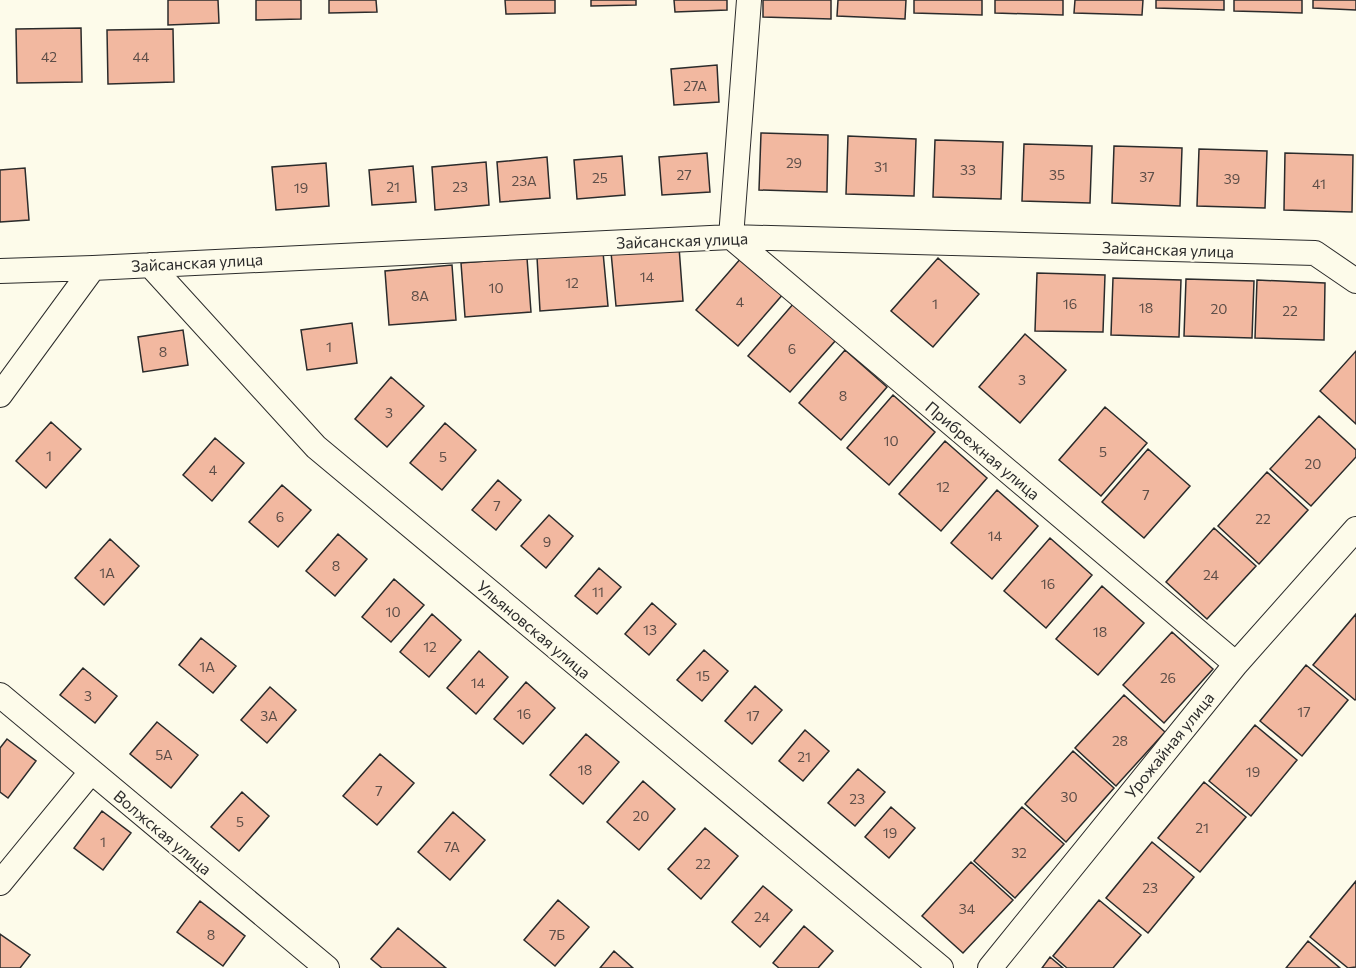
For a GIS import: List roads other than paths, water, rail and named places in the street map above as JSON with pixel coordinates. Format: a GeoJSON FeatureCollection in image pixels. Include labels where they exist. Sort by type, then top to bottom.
{"type":"FeatureCollection","features":[{"type":"Feature","properties":{"kind":"street"},"geometry":{"type":"LineString","coordinates":[[731,237],[749,0]]}},
{"type":"Feature","properties":{"kind":"street","name":"Зайсанская улица"},"geometry":{"type":"LineString","coordinates":[[0,271],[731,237],[1315,253],[1356,281]]}},
{"type":"Feature","properties":{"kind":"street","name":"Прибрежная улица"},"geometry":{"type":"LineString","coordinates":[[731,237],[1236,664]]}},
{"type":"Feature","properties":{"kind":"street","name":"Ульяновская улица"},"geometry":{"type":"LineString","coordinates":[[150,265],[316,447],[940,968]]}},
{"type":"Feature","properties":{"kind":"street"},"geometry":{"type":"LineString","coordinates":[[0,395],[93,268]]}},
{"type":"Feature","properties":{"kind":"street","name":"Урожайная улица"},"geometry":{"type":"LineString","coordinates":[[990,968],[1236,664],[1356,529]]}},
{"type":"Feature","properties":{"kind":"street","name":"Волжская улица"},"geometry":{"type":"LineString","coordinates":[[0,695],[327,968]]}},
{"type":"Feature","properties":{"kind":"street"},"geometry":{"type":"LineString","coordinates":[[0,883],[91,772]]}}]}
